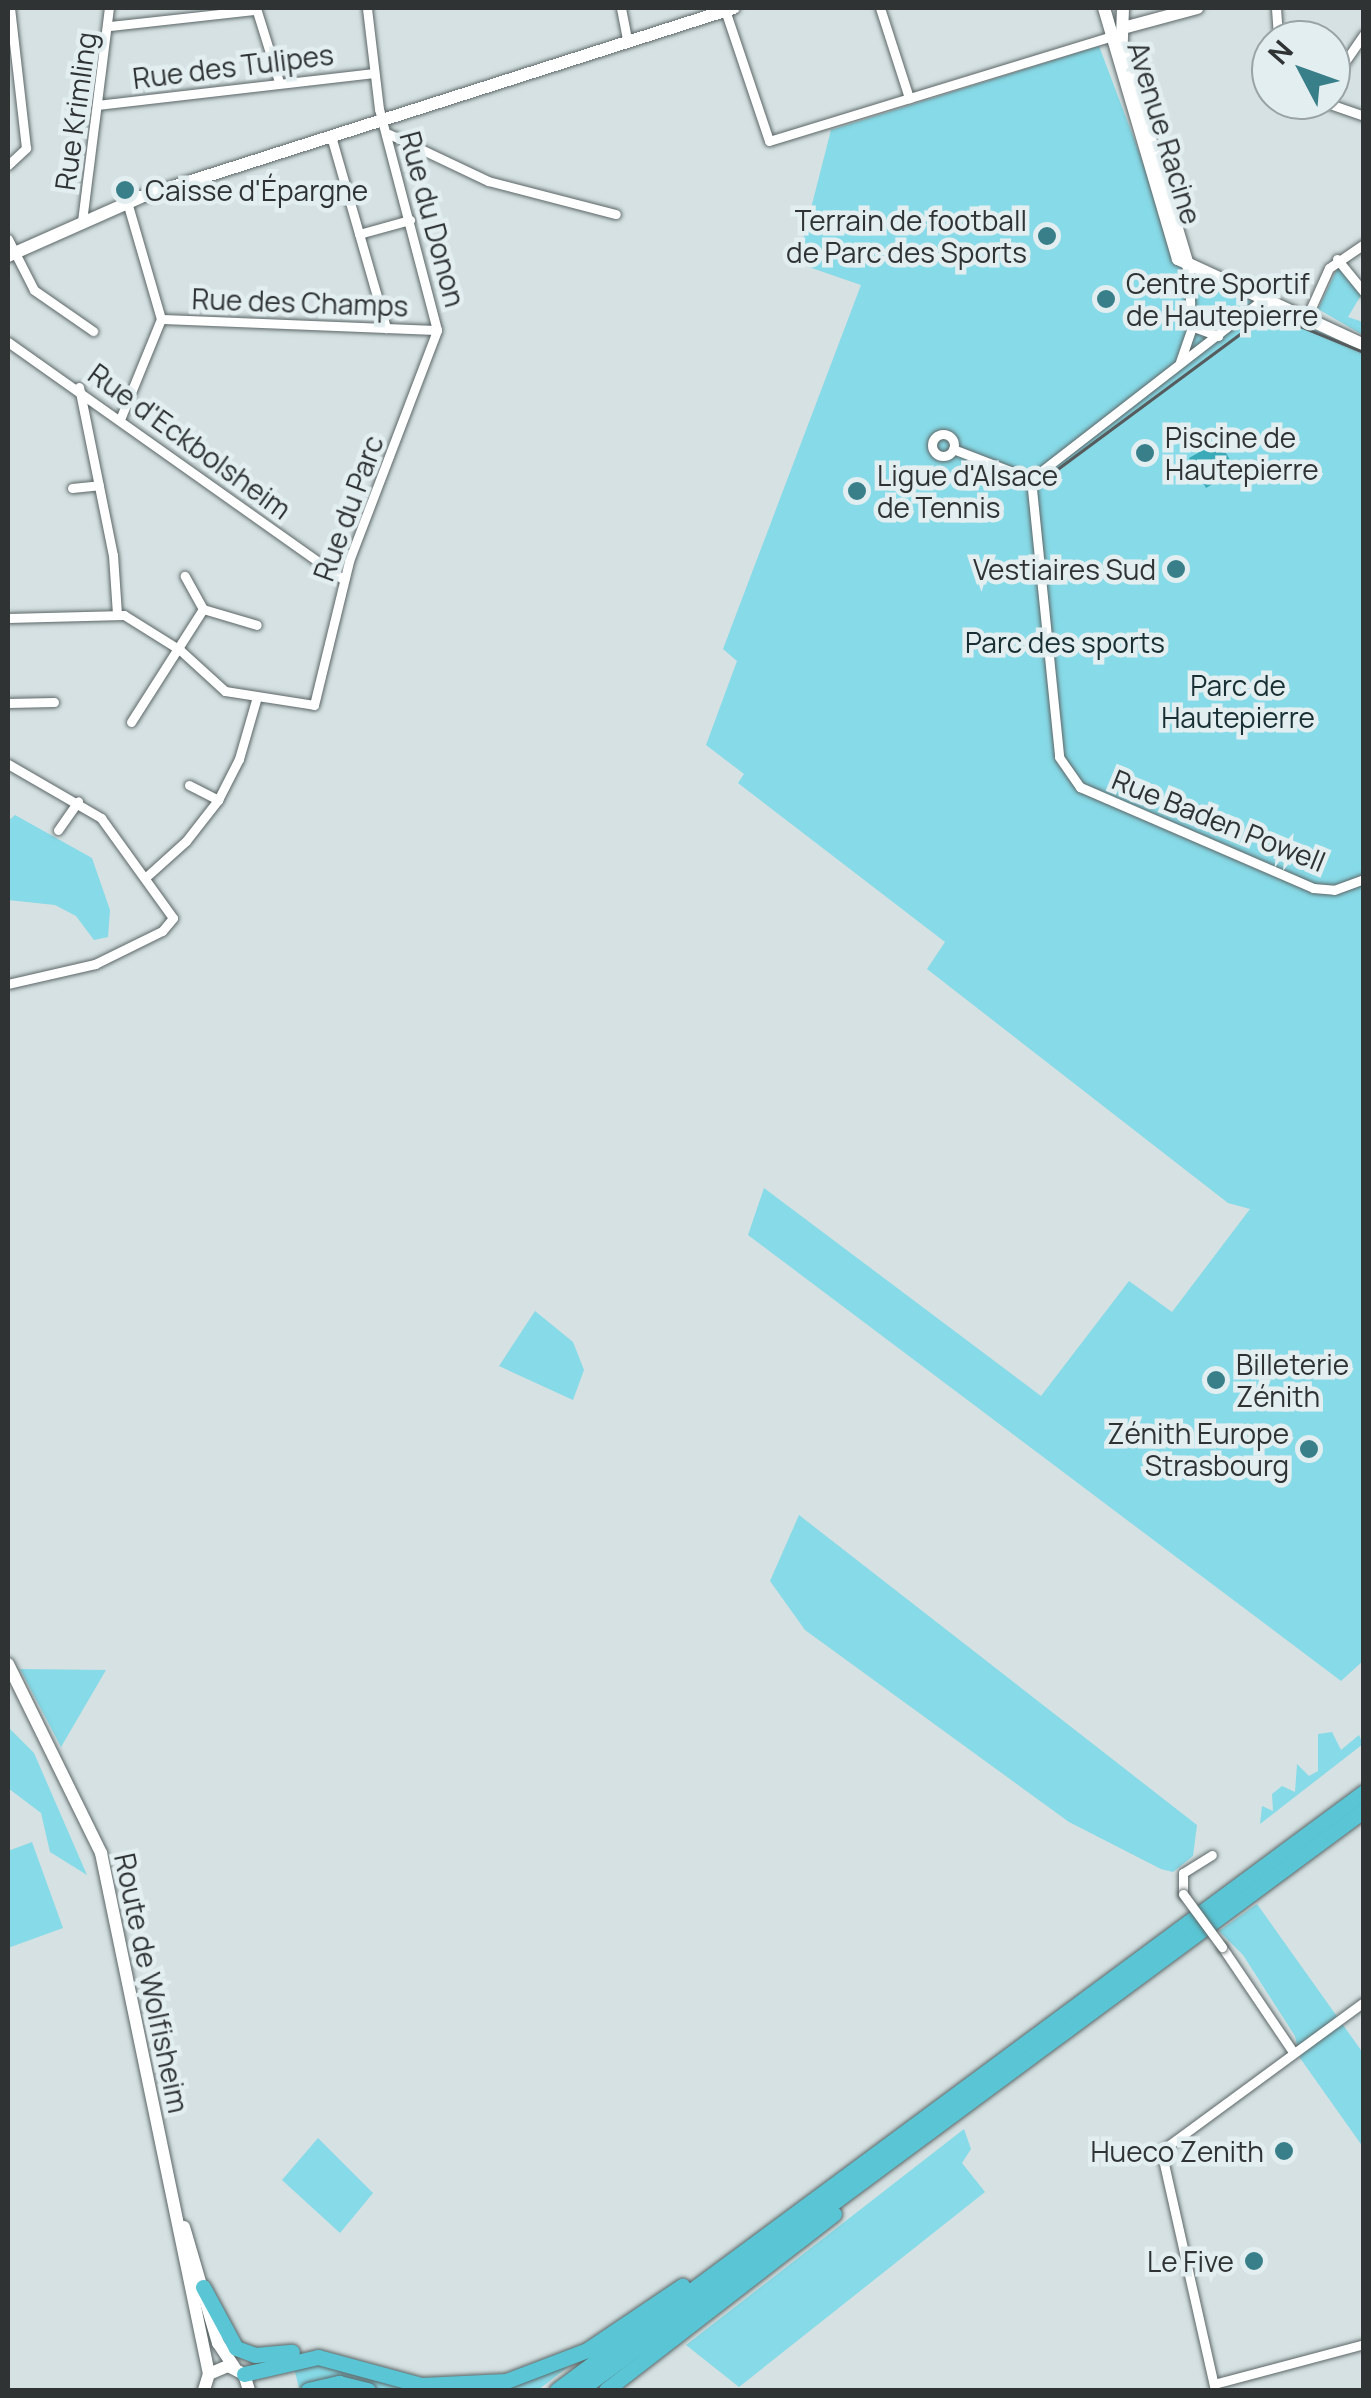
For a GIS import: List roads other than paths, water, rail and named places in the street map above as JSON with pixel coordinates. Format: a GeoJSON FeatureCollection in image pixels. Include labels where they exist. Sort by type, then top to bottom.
{"type":"FeatureCollection","features":[{"type":"Feature","properties":{"kind":"highway"},"geometry":{"type":"LineString","coordinates":[[558,2390],[1364,1792]]}},
{"type":"Feature","properties":{"kind":"highway"},"geometry":{"type":"LineString","coordinates":[[580,2390],[1364,1810]]}},
{"type":"Feature","properties":{"kind":"highway"},"geometry":{"type":"LineString","coordinates":[[609,2390],[980,2094]]}},
{"type":"Feature","properties":{"kind":"highway"},"geometry":{"type":"LineString","coordinates":[[239,2371],[318,2357],[400,2382],[482,2384],[536,2373],[587,2350],[842,2179]]}},
{"type":"Feature","properties":{"kind":"highway"},"geometry":{"type":"LineString","coordinates":[[202,2287],[226,2337],[246,2355],[319,2352],[402,2377],[482,2384]]}},
{"type":"Feature","properties":{"kind":"highway"},"geometry":{"type":"LineString","coordinates":[[308,2390],[339,2383],[368,2390]]}},
{"type":"Feature","properties":{"kind":"main road","name":"Avenue Racine"},"geometry":{"type":"LineString","coordinates":[[1104,8],[1175,253],[1188,268],[1364,345]]}},
{"type":"Feature","properties":{"kind":"main road","name":"Avenue Racine"},"geometry":{"type":"LineString","coordinates":[[1123,8],[1125,56],[1188,268]]}},
{"type":"Feature","properties":{"kind":"main road"},"geometry":{"type":"LineString","coordinates":[[1110,37],[1166,8]]}},
{"type":"Feature","properties":{"kind":"main road"},"geometry":{"type":"LineString","coordinates":[[1123,28],[1197,8]]}},
{"type":"Feature","properties":{"kind":"main road"},"geometry":{"type":"LineString","coordinates":[[10,250],[127,202],[730,9]]}},
{"type":"Feature","properties":{"kind":"main road","name":"Route de Wolfisheim"},"geometry":{"type":"LineString","coordinates":[[8,1664],[101,1853],[209,2374]]}},
{"type":"Feature","properties":{"kind":"main road","name":"Route de Wolfisheim"},"geometry":{"type":"LineString","coordinates":[[178,2211],[218,2343],[249,2390]]}},
{"type":"Feature","properties":{"kind":"main road"},"geometry":{"type":"LineString","coordinates":[[204,2390],[209,2374],[239,2371]]}},
{"type":"Feature","properties":{"kind":"street"},"geometry":{"type":"LineString","coordinates":[[8,165],[26,148],[10,8]]}},
{"type":"Feature","properties":{"kind":"street","name":"Rue Krimling"},"geometry":{"type":"LineString","coordinates":[[82,221],[110,8]]}},
{"type":"Feature","properties":{"kind":"street","name":"Rue du Donon"},"geometry":{"type":"LineString","coordinates":[[367,8],[383,120],[437,330]]}},
{"type":"Feature","properties":{"kind":"street"},"geometry":{"type":"LineString","coordinates":[[621,8],[627,40]]}},
{"type":"Feature","properties":{"kind":"street"},"geometry":{"type":"LineString","coordinates":[[880,8],[909,98]]}},
{"type":"Feature","properties":{"kind":"street"},"geometry":{"type":"LineString","coordinates":[[110,26],[256,9],[280,82]]}},
{"type":"Feature","properties":{"kind":"street"},"geometry":{"type":"LineString","coordinates":[[730,9],[769,142],[1110,37]]}},
{"type":"Feature","properties":{"kind":"street","name":"Rue des Tulipes"},"geometry":{"type":"LineString","coordinates":[[97,105],[374,73]]}},
{"type":"Feature","properties":{"kind":"street"},"geometry":{"type":"LineString","coordinates":[[389,134],[488,182],[616,214]]}},
{"type":"Feature","properties":{"kind":"street"},"geometry":{"type":"LineString","coordinates":[[330,136],[386,328]]}},
{"type":"Feature","properties":{"kind":"street"},"geometry":{"type":"LineString","coordinates":[[122,417],[161,319],[127,202]]}},
{"type":"Feature","properties":{"kind":"street"},"geometry":{"type":"LineString","coordinates":[[359,234],[410,220]]}},
{"type":"Feature","properties":{"kind":"street"},"geometry":{"type":"LineString","coordinates":[[1306,319],[1337,259],[1364,244]]}},
{"type":"Feature","properties":{"kind":"street"},"geometry":{"type":"LineString","coordinates":[[10,250],[34,290],[93,331]]}},
{"type":"Feature","properties":{"kind":"street"},"geometry":{"type":"LineString","coordinates":[[1337,259],[1354,288],[1364,292]]}},
{"type":"Feature","properties":{"kind":"street"},"geometry":{"type":"LineString","coordinates":[[1179,365],[1191,326],[1188,268]]}},
{"type":"Feature","properties":{"kind":"street"},"geometry":{"type":"LineString","coordinates":[[953,449],[1030,479],[1262,300]]}},
{"type":"Feature","properties":{"kind":"street","name":"Rue des Champs"},"geometry":{"type":"LineString","coordinates":[[161,319],[437,330]]}},
{"type":"Feature","properties":{"kind":"street"},"geometry":{"type":"LineString","coordinates":[[1191,326],[1218,336]]}},
{"type":"Feature","properties":{"kind":"street","name":"Rue du Parc"},"geometry":{"type":"LineString","coordinates":[[256,700],[314,706],[344,580],[437,330]]}},
{"type":"Feature","properties":{"kind":"street","name":"Rue d'Eckbolsheim"},"geometry":{"type":"LineString","coordinates":[[8,342],[122,417],[344,580]]}},
{"type":"Feature","properties":{"kind":"street"},"geometry":{"type":"LineString","coordinates":[[79,388],[99,485],[117,614]]}},
{"type":"Feature","properties":{"kind":"street","name":"Rue Baden Powell"},"geometry":{"type":"LineString","coordinates":[[1030,479],[1066,770],[1080,786],[1313,888],[1334,890],[1364,879]]}},
{"type":"Feature","properties":{"kind":"street"},"geometry":{"type":"LineString","coordinates":[[72,488],[99,485]]}},
{"type":"Feature","properties":{"kind":"street"},"geometry":{"type":"LineString","coordinates":[[185,576],[203,609],[256,625]]}},
{"type":"Feature","properties":{"kind":"street"},"geometry":{"type":"LineString","coordinates":[[130,722],[203,609]]}},
{"type":"Feature","properties":{"kind":"street"},"geometry":{"type":"LineString","coordinates":[[8,618],[117,614],[180,650],[218,687],[256,700],[240,759],[218,800],[186,841],[146,877]]}},
{"type":"Feature","properties":{"kind":"street"},"geometry":{"type":"LineString","coordinates":[[8,703],[54,702]]}},
{"type":"Feature","properties":{"kind":"street"},"geometry":{"type":"LineString","coordinates":[[8,764],[78,801],[116,833],[171,914],[167,928],[97,963],[8,984]]}},
{"type":"Feature","properties":{"kind":"street"},"geometry":{"type":"LineString","coordinates":[[189,785],[218,800]]}},
{"type":"Feature","properties":{"kind":"street"},"geometry":{"type":"LineString","coordinates":[[58,830],[78,801]]}},
{"type":"Feature","properties":{"kind":"street"},"geometry":{"type":"LineString","coordinates":[[1212,1855],[1183,1873],[1183,1894],[1293,2052]]}},
{"type":"Feature","properties":{"kind":"street"},"geometry":{"type":"LineString","coordinates":[[1364,2002],[1161,2151],[1161,2174],[1214,2387],[1364,2344]]}},
{"type":"Feature","properties":{"kind":"tram line"},"geometry":{"type":"LineString","coordinates":[[1048,476],[1251,326],[1290,322],[1364,352]]}},
{"type":"Feature","properties":{"kind":"place","name":"Caisse d'Épargne"},"geometry":{"type":"Point","coordinates":[125,190]}},
{"type":"Feature","properties":{"kind":"place","name":"Terrain de football de Parc des Sports"},"geometry":{"type":"Point","coordinates":[1047,236]}},
{"type":"Feature","properties":{"kind":"place","name":"Centre Sportif de Hautepierre"},"geometry":{"type":"Point","coordinates":[1106,299]}},
{"type":"Feature","properties":{"kind":"place","name":"Piscine de Hautepierre"},"geometry":{"type":"Point","coordinates":[1145,453]}},
{"type":"Feature","properties":{"kind":"place","name":"Ligue d'Alsace de Tennis"},"geometry":{"type":"Point","coordinates":[857,491]}},
{"type":"Feature","properties":{"kind":"place","name":"Vestiaires Sud"},"geometry":{"type":"Point","coordinates":[1176,569]}},
{"type":"Feature","properties":{"kind":"place","name":"Billeterie Zénith"},"geometry":{"type":"Point","coordinates":[1216,1380]}},
{"type":"Feature","properties":{"kind":"place","name":"Zénith Europe Strasbourg"},"geometry":{"type":"Point","coordinates":[1309,1449]}},
{"type":"Feature","properties":{"kind":"place","name":"Hueco Zenith"},"geometry":{"type":"Point","coordinates":[1284,2151]}},
{"type":"Feature","properties":{"kind":"place","name":"Le Five"},"geometry":{"type":"Point","coordinates":[1254,2261]}},
{"type":"Feature","properties":{"kind":"park label","name":"Parc des sports"},"geometry":{"type":"Point","coordinates":[1065,642]}},
{"type":"Feature","properties":{"kind":"park label","name":"Parc de Hautepierre"},"geometry":{"type":"Point","coordinates":[1238,701]}}]}
